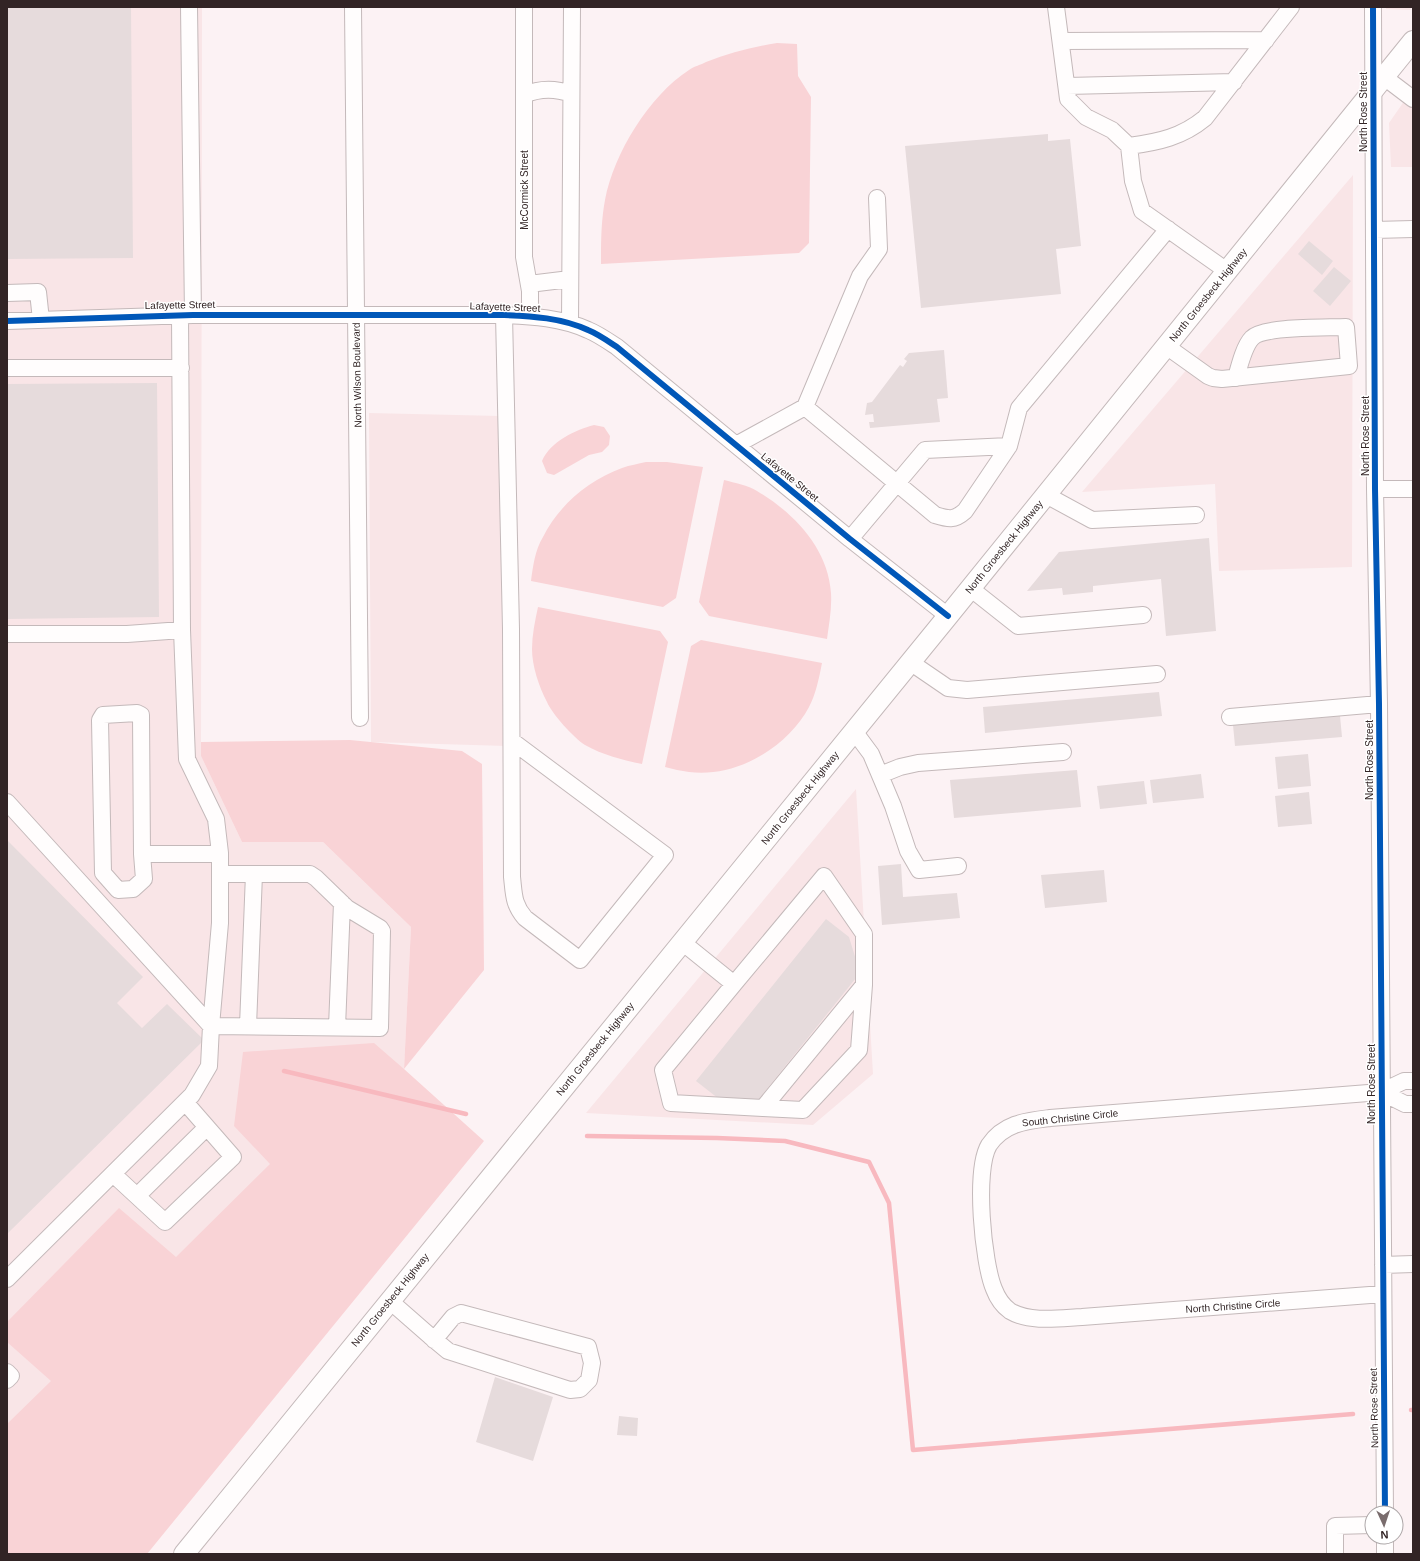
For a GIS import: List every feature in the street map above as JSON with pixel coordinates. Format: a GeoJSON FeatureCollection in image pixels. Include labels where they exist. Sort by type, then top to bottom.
{"type":"FeatureCollection","features":[{"type":"Feature","properties":{"kind":"main road","name":"North Groesbeck Highway"},"geometry":{"type":"LineString","coordinates":[[184,1554],[948,616],[1413,40]]}},
{"type":"Feature","properties":{"kind":"street"},"geometry":{"type":"LineString","coordinates":[[7,1279],[192,1095],[209,1066],[220,923],[220,854],[216,819],[187,759],[182,630],[181,368],[187,315],[189,7]]}},
{"type":"Feature","properties":{"kind":"street","name":"North Wilson Boulevard"},"geometry":{"type":"LineString","coordinates":[[353,7],[360,718]]}},
{"type":"Feature","properties":{"kind":"street","name":"McCormick Street"},"geometry":{"type":"LineString","coordinates":[[524,7],[524,257],[529,284],[530,316]]}},
{"type":"Feature","properties":{"kind":"street"},"geometry":{"type":"LineString","coordinates":[[570,323],[572,7]]}},
{"type":"Feature","properties":{"kind":"street"},"geometry":{"type":"LineString","coordinates":[[1056,7],[1068,98],[1086,117],[1112,130],[1129,146],[1133,181],[1142,210],[1227,270]]}},
{"type":"Feature","properties":{"kind":"street"},"geometry":{"type":"LineString","coordinates":[[1129,146],[1154,142],[1192,129],[1206,118],[1291,7]]}},
{"type":"Feature","properties":{"kind":"street","name":"North Rose Street"},"geometry":{"type":"LineString","coordinates":[[1373,7],[1379,84],[1374,230],[1375,489],[1379,704],[1385,1505]]}},
{"type":"Feature","properties":{"kind":"street"},"geometry":{"type":"LineString","coordinates":[[1061,41],[1266,40]]}},
{"type":"Feature","properties":{"kind":"street"},"geometry":{"type":"LineString","coordinates":[[1067,86],[1234,82]]}},
{"type":"Feature","properties":{"kind":"street"},"geometry":{"type":"LineString","coordinates":[[1379,84],[1413,99]]}},
{"type":"Feature","properties":{"kind":"street"},"geometry":{"type":"LineString","coordinates":[[524,94],[534,90],[560,90],[571,94]]}},
{"type":"Feature","properties":{"kind":"street"},"geometry":{"type":"LineString","coordinates":[[736,445],[805,407],[860,276],[879,249],[877,198]]}},
{"type":"Feature","properties":{"kind":"street"},"geometry":{"type":"LineString","coordinates":[[805,407],[935,515],[946,519],[958,518],[965,512],[1009,446],[1020,408],[1168,229]]}},
{"type":"Feature","properties":{"kind":"street"},"geometry":{"type":"LineString","coordinates":[[1374,230],[1413,229]]}},
{"type":"Feature","properties":{"kind":"street"},"geometry":{"type":"LineString","coordinates":[[529,284],[570,279]]}},
{"type":"Feature","properties":{"kind":"street"},"geometry":{"type":"LineString","coordinates":[[7,293],[38,292],[41,320]]}},
{"type":"Feature","properties":{"kind":"street","name":"Lafayette Street"},"geometry":{"type":"LineString","coordinates":[[7,321],[187,315],[504,315],[541,317],[570,323],[587,329],[617,347],[850,539],[948,616]]}},
{"type":"Feature","properties":{"kind":"street"},"geometry":{"type":"LineString","coordinates":[[504,315],[511,629],[512,877],[515,903],[518,910],[525,918],[580,960],[665,856],[512,741]]}},
{"type":"Feature","properties":{"kind":"street"},"geometry":{"type":"LineString","coordinates":[[1166,346],[1213,378],[1236,378],[1349,366],[1346,327],[1275,330],[1257,334],[1252,337],[1248,343],[1236,378]]}},
{"type":"Feature","properties":{"kind":"street"},"geometry":{"type":"LineString","coordinates":[[7,368],[181,368]]}},
{"type":"Feature","properties":{"kind":"street"},"geometry":{"type":"LineString","coordinates":[[850,539],[925,450],[1009,446]]}},
{"type":"Feature","properties":{"kind":"street"},"geometry":{"type":"LineString","coordinates":[[1375,489],[1413,489]]}},
{"type":"Feature","properties":{"kind":"street"},"geometry":{"type":"LineString","coordinates":[[1046,495],[1092,520],[1196,515]]}},
{"type":"Feature","properties":{"kind":"street"},"geometry":{"type":"LineString","coordinates":[[970,588],[1018,626],[1143,615]]}},
{"type":"Feature","properties":{"kind":"street"},"geometry":{"type":"LineString","coordinates":[[7,634],[127,634],[182,630]]}},
{"type":"Feature","properties":{"kind":"street"},"geometry":{"type":"LineString","coordinates":[[910,662],[948,688],[967,690],[1157,674]]}},
{"type":"Feature","properties":{"kind":"street"},"geometry":{"type":"LineString","coordinates":[[1230,718],[1379,704]]}},
{"type":"Feature","properties":{"kind":"street"},"geometry":{"type":"LineString","coordinates":[[137,713],[141,715],[142,854],[144,879],[133,889],[118,890],[103,873],[100,720],[103,715],[137,713]]}},
{"type":"Feature","properties":{"kind":"street"},"geometry":{"type":"LineString","coordinates":[[854,731],[871,754],[893,806],[908,851],[919,870],[958,866]]}},
{"type":"Feature","properties":{"kind":"street"},"geometry":{"type":"LineString","coordinates":[[880,775],[900,767],[918,763],[1063,752]]}},
{"type":"Feature","properties":{"kind":"street"},"geometry":{"type":"LineString","coordinates":[[7,802],[211,1026],[380,1028],[382,931],[380,928],[347,908],[310,874],[220,874]]}},
{"type":"Feature","properties":{"kind":"street"},"geometry":{"type":"LineString","coordinates":[[142,854],[220,854]]}},
{"type":"Feature","properties":{"kind":"street"},"geometry":{"type":"LineString","coordinates":[[248,1026],[254,874]]}},
{"type":"Feature","properties":{"kind":"street"},"geometry":{"type":"LineString","coordinates":[[824,876],[864,934],[864,985],[859,1050],[803,1110],[671,1103],[663,1070],[824,876]]}},
{"type":"Feature","properties":{"kind":"street"},"geometry":{"type":"LineString","coordinates":[[337,1027],[342,903]]}},
{"type":"Feature","properties":{"kind":"street"},"geometry":{"type":"LineString","coordinates":[[682,942],[734,984]]}},
{"type":"Feature","properties":{"kind":"street"},"geometry":{"type":"LineString","coordinates":[[763,1108],[864,985]]}},
{"type":"Feature","properties":{"kind":"street"},"geometry":{"type":"LineString","coordinates":[[1382,1092],[1404,1081],[1413,1081]]}},
{"type":"Feature","properties":{"kind":"street"},"geometry":{"type":"LineString","coordinates":[[1382,1092],[1405,1104],[1413,1104]]}},
{"type":"Feature","properties":{"kind":"street","name":"South Christine Circle"},"geometry":{"type":"LineString","coordinates":[[1082,1317],[1052,1318],[1024,1316],[1012,1312],[1006,1308],[996,1295],[993,1288],[988,1265],[982,1220],[982,1176],[985,1153],[1004,1129],[1023,1121],[1050,1118],[1382,1092]]}},
{"type":"Feature","properties":{"kind":"street"},"geometry":{"type":"LineString","coordinates":[[113,1174],[165,1222],[233,1157],[185,1102]]}},
{"type":"Feature","properties":{"kind":"street"},"geometry":{"type":"LineString","coordinates":[[137,1196],[207,1127]]}},
{"type":"Feature","properties":{"kind":"street"},"geometry":{"type":"LineString","coordinates":[[1383,1265],[1413,1264]]}},
{"type":"Feature","properties":{"kind":"street","name":"North Christine Circle"},"geometry":{"type":"LineString","coordinates":[[1082,1317],[1383,1294]]}},
{"type":"Feature","properties":{"kind":"street"},"geometry":{"type":"LineString","coordinates":[[390,1301],[434,1340],[448,1351],[570,1390],[580,1389],[589,1380],[592,1363],[588,1347],[461,1314],[453,1317],[434,1340]]}},
{"type":"Feature","properties":{"kind":"street"},"geometry":{"type":"LineString","coordinates":[[7,1372],[11,1376],[7,1380]]}},
{"type":"Feature","properties":{"kind":"street"},"geometry":{"type":"LineString","coordinates":[[1335,1554],[1335,1526],[1364,1525]]}},
{"type":"Feature","properties":{"kind":"shaded area"},"geometry":{"type":"Polygon","coordinates":[[[7,7],[202,7],[201,756],[242,842],[323,842],[411,927],[404,1069],[7,1456],[7,7]]]}},
{"type":"Feature","properties":{"kind":"shaded area"},"geometry":{"type":"Polygon","coordinates":[[[1386,7],[1412,7],[1410,10],[1386,9],[1386,7]]]}},
{"type":"Feature","properties":{"kind":"shaded area"},"geometry":{"type":"Polygon","coordinates":[[[777,43],[797,44],[798,76],[811,97],[809,243],[799,253],[601,264],[603,216],[605,200],[610,182],[616,164],[625,145],[647,110],[674,81],[693,67],[732,53],[777,43]]]}},
{"type":"Feature","properties":{"kind":"shaded area"},"geometry":{"type":"Polygon","coordinates":[[[1407,97],[1413,97],[1413,167],[1391,167],[1389,123],[1407,97]]]}},
{"type":"Feature","properties":{"kind":"shaded area"},"geometry":{"type":"Polygon","coordinates":[[[1353,175],[1352,567],[1219,571],[1215,484],[1082,492],[1353,175]]]}},
{"type":"Feature","properties":{"kind":"shaded area"},"geometry":{"type":"Polygon","coordinates":[[[369,413],[500,416],[507,746],[371,742],[369,413]]]}},
{"type":"Feature","properties":{"kind":"shaded area"},"geometry":{"type":"Polygon","coordinates":[[[594,425],[604,427],[610,436],[609,445],[602,452],[589,455],[554,475],[547,473],[542,461],[551,448],[571,434],[594,425]]]}},
{"type":"Feature","properties":{"kind":"shaded area"},"geometry":{"type":"Polygon","coordinates":[[[646,462],[667,462],[703,467],[676,598],[663,607],[531,581],[535,558],[540,542],[557,514],[566,504],[598,479],[622,468],[646,462]]]}},
{"type":"Feature","properties":{"kind":"shaded area"},"geometry":{"type":"Polygon","coordinates":[[[724,480],[750,487],[757,491],[784,510],[807,533],[823,561],[828,577],[831,593],[831,611],[827,639],[709,616],[699,602],[724,480]]]}},
{"type":"Feature","properties":{"kind":"shaded area"},"geometry":{"type":"Polygon","coordinates":[[[538,607],[660,631],[668,642],[642,764],[613,757],[585,745],[575,737],[550,707],[539,683],[532,656],[533,633],[538,607]]]}},
{"type":"Feature","properties":{"kind":"shaded area"},"geometry":{"type":"Polygon","coordinates":[[[701,640],[822,663],[814,697],[799,722],[788,735],[774,747],[742,765],[707,773],[680,771],[665,767],[691,646],[701,640]]]}},
{"type":"Feature","properties":{"kind":"shaded area"},"geometry":{"type":"Polygon","coordinates":[[[350,740],[462,751],[482,764],[484,970],[404,1069],[411,927],[323,842],[242,842],[201,756],[201,742],[350,740]]]}},
{"type":"Feature","properties":{"kind":"shaded area"},"geometry":{"type":"Polygon","coordinates":[[[856,789],[873,1074],[813,1125],[586,1113],[856,789]]]}},
{"type":"Feature","properties":{"kind":"shaded area"},"geometry":{"type":"Polygon","coordinates":[[[374,1043],[484,1141],[147,1554],[7,1554],[7,1424],[51,1381],[7,1342],[7,1322],[119,1208],[176,1257],[270,1164],[234,1126],[243,1052],[374,1043]]]}},
{"type":"Feature","properties":{"kind":"building"},"geometry":{"type":"Polygon","coordinates":[[[7,7],[131,7],[133,258],[7,259],[7,7]]]}},
{"type":"Feature","properties":{"kind":"building"},"geometry":{"type":"Polygon","coordinates":[[[1048,134],[1048,141],[1070,139],[1081,246],[1056,249],[1061,294],[921,308],[905,146],[1048,134]]]}},
{"type":"Feature","properties":{"kind":"building"},"geometry":{"type":"Polygon","coordinates":[[[1309,241],[1333,261],[1322,275],[1298,254],[1309,241]]]}},
{"type":"Feature","properties":{"kind":"building"},"geometry":{"type":"Polygon","coordinates":[[[1334,267],[1351,281],[1330,306],[1313,291],[1334,267]]]}},
{"type":"Feature","properties":{"kind":"building"},"geometry":{"type":"Polygon","coordinates":[[[944,350],[948,398],[937,399],[940,422],[870,428],[869,422],[874,422],[873,414],[865,415],[867,403],[872,402],[900,365],[903,367],[907,361],[904,359],[909,353],[944,350]]]}},
{"type":"Feature","properties":{"kind":"building"},"geometry":{"type":"Polygon","coordinates":[[[157,383],[159,617],[7,619],[7,384],[157,383]]]}},
{"type":"Feature","properties":{"kind":"building"},"geometry":{"type":"Polygon","coordinates":[[[1209,538],[1216,631],[1166,636],[1161,579],[1093,586],[1093,592],[1063,595],[1062,588],[1027,591],[1059,552],[1209,538]]]}},
{"type":"Feature","properties":{"kind":"building"},"geometry":{"type":"Polygon","coordinates":[[[1159,692],[1162,716],[985,733],[983,707],[1159,692]]]}},
{"type":"Feature","properties":{"kind":"building"},"geometry":{"type":"Polygon","coordinates":[[[1340,716],[1342,737],[1235,746],[1233,725],[1340,716]]]}},
{"type":"Feature","properties":{"kind":"building"},"geometry":{"type":"Polygon","coordinates":[[[1308,754],[1311,786],[1278,789],[1275,757],[1308,754]]]}},
{"type":"Feature","properties":{"kind":"building"},"geometry":{"type":"Polygon","coordinates":[[[1077,770],[1081,807],[954,818],[950,780],[1077,770]]]}},
{"type":"Feature","properties":{"kind":"building"},"geometry":{"type":"Polygon","coordinates":[[[1201,774],[1204,798],[1153,803],[1150,780],[1201,774]]]}},
{"type":"Feature","properties":{"kind":"building"},"geometry":{"type":"Polygon","coordinates":[[[1144,781],[1147,804],[1100,809],[1097,786],[1144,781]]]}},
{"type":"Feature","properties":{"kind":"building"},"geometry":{"type":"Polygon","coordinates":[[[1309,792],[1312,824],[1278,827],[1275,796],[1309,792]]]}},
{"type":"Feature","properties":{"kind":"building"},"geometry":{"type":"Polygon","coordinates":[[[7,840],[143,977],[117,1003],[142,1028],[167,1004],[204,1040],[7,1234],[7,840]]]}},
{"type":"Feature","properties":{"kind":"building"},"geometry":{"type":"Polygon","coordinates":[[[901,864],[903,897],[957,893],[960,918],[882,925],[878,866],[901,864]]]}},
{"type":"Feature","properties":{"kind":"building"},"geometry":{"type":"Polygon","coordinates":[[[1104,870],[1107,902],[1045,908],[1041,875],[1104,870]]]}},
{"type":"Feature","properties":{"kind":"building"},"geometry":{"type":"Polygon","coordinates":[[[826,919],[849,937],[860,973],[758,1100],[719,1099],[696,1081],[826,919]]]}},
{"type":"Feature","properties":{"kind":"building"},"geometry":{"type":"Polygon","coordinates":[[[495,1377],[553,1397],[533,1461],[476,1442],[495,1377]]]}},
{"type":"Feature","properties":{"kind":"building"},"geometry":{"type":"Polygon","coordinates":[[[619,1416],[638,1418],[637,1436],[617,1435],[619,1416]]]}},
{"type":"Feature","properties":{"kind":"waterway"},"geometry":{"type":"LineString","coordinates":[[284,1071],[466,1114]]}},
{"type":"Feature","properties":{"kind":"waterway"},"geometry":{"type":"LineString","coordinates":[[587,1136],[717,1138],[785,1141],[869,1162],[889,1203],[913,1450],[1353,1414]]}},
{"type":"Feature","properties":{"kind":"cycle path"},"geometry":{"type":"LineString","coordinates":[[1373,7],[1375,489],[1379,704],[1385,1505]]}},
{"type":"Feature","properties":{"kind":"cycle path"},"geometry":{"type":"LineString","coordinates":[[7,321],[193,315],[504,315],[557,320],[578,326],[592,332],[617,347],[850,539],[948,616]]}}]}
